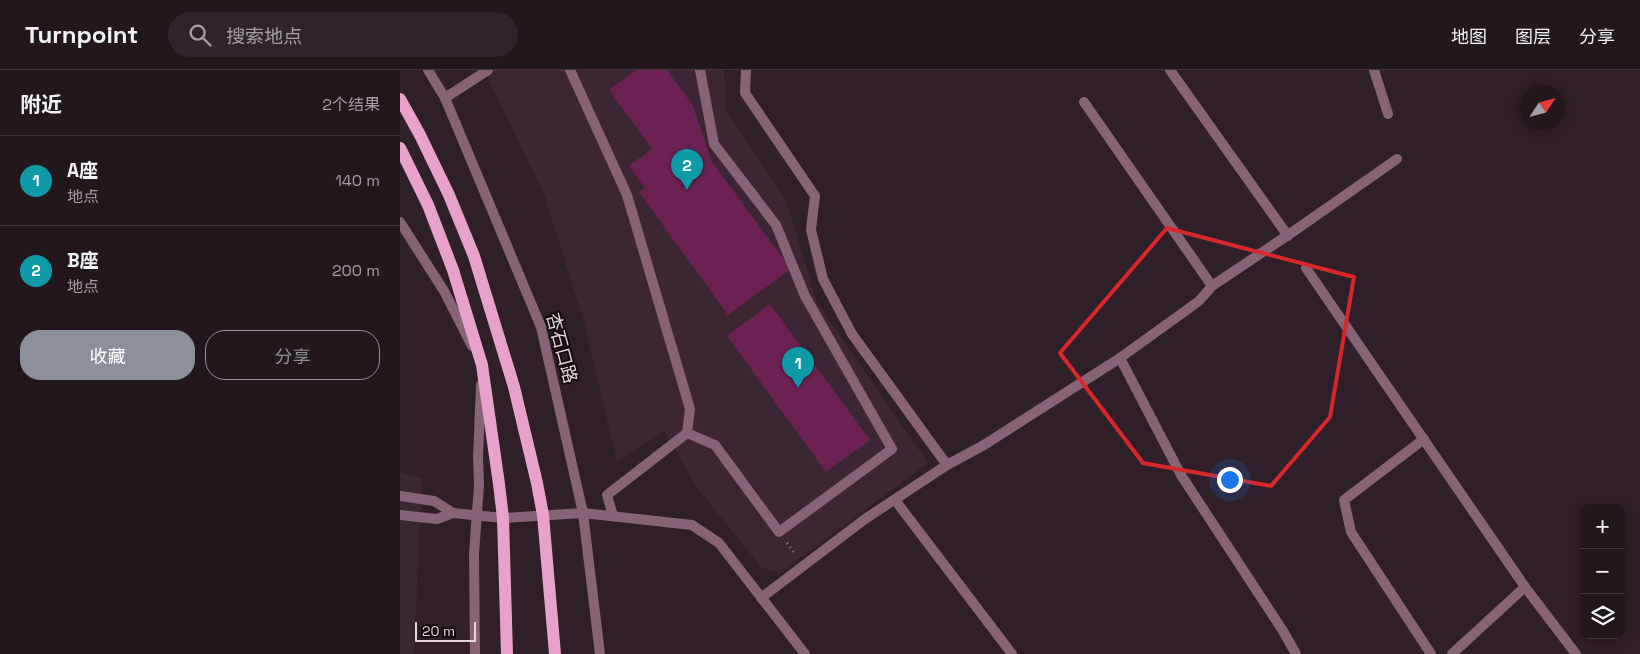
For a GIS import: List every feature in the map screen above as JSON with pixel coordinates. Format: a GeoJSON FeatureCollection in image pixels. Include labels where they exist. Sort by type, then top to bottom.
{"type":"FeatureCollection","features":[{"type":"Feature","properties":{"kind":"main road"},"geometry":{"type":"LineString","coordinates":[[400,99],[448,195],[474,256],[514,387],[543,515],[555,654]]}},
{"type":"Feature","properties":{"kind":"main road"},"geometry":{"type":"LineString","coordinates":[[400,148],[428,205],[453,270],[482,364],[503,518],[507,654]]}},
{"type":"Feature","properties":{"kind":"street","name":"杏石口路"},"geometry":{"type":"LineString","coordinates":[[428,70],[445,98],[541,327],[583,513],[600,654]]}},
{"type":"Feature","properties":{"kind":"street"},"geometry":{"type":"LineString","coordinates":[[445,98],[488,70]]}},
{"type":"Feature","properties":{"kind":"street"},"geometry":{"type":"LineString","coordinates":[[570,70],[626,195],[690,409],[687,433],[607,495],[613,516]]}},
{"type":"Feature","properties":{"kind":"street"},"geometry":{"type":"LineString","coordinates":[[687,433],[715,445],[779,532],[892,450],[806,296],[776,225],[714,144],[700,70]]}},
{"type":"Feature","properties":{"kind":"street"},"geometry":{"type":"LineString","coordinates":[[746,70],[746,93],[815,196],[811,230],[823,279],[852,334],[947,465]]}},
{"type":"Feature","properties":{"kind":"street"},"geometry":{"type":"LineString","coordinates":[[1170,70],[1288,236]]}},
{"type":"Feature","properties":{"kind":"street"},"geometry":{"type":"LineString","coordinates":[[1374,70],[1388,114]]}},
{"type":"Feature","properties":{"kind":"street"},"geometry":{"type":"LineString","coordinates":[[1084,102],[1212,286]]}},
{"type":"Feature","properties":{"kind":"street"},"geometry":{"type":"LineString","coordinates":[[761,598],[864,520],[947,465],[984,445],[1120,358],[1199,301],[1212,286],[1288,236],[1397,159]]}},
{"type":"Feature","properties":{"kind":"street"},"geometry":{"type":"LineString","coordinates":[[400,222],[444,291],[482,364],[478,457],[478,516],[474,554],[475,654]]}},
{"type":"Feature","properties":{"kind":"street"},"geometry":{"type":"LineString","coordinates":[[1306,268],[1525,587],[1576,654]]}},
{"type":"Feature","properties":{"kind":"street"},"geometry":{"type":"LineString","coordinates":[[1120,358],[1181,475],[1278,623],[1296,654]]}},
{"type":"Feature","properties":{"kind":"street"},"geometry":{"type":"LineString","coordinates":[[1424,439],[1344,500],[1350,532],[1431,654]]}},
{"type":"Feature","properties":{"kind":"street"},"geometry":{"type":"LineString","coordinates":[[400,496],[434,501],[453,513],[478,516],[503,518],[583,513],[692,525],[719,543],[805,654]]}},
{"type":"Feature","properties":{"kind":"street"},"geometry":{"type":"LineString","coordinates":[[895,500],[1012,654]]}},
{"type":"Feature","properties":{"kind":"street"},"geometry":{"type":"LineString","coordinates":[[400,515],[437,519],[453,513]]}},
{"type":"Feature","properties":{"kind":"street"},"geometry":{"type":"LineString","coordinates":[[1452,654],[1525,587]]}},
{"type":"Feature","properties":{"kind":"path"},"geometry":{"type":"LineString","coordinates":[[779,532],[804,565]]}},
{"type":"Feature","properties":{"kind":"highlighted area"},"geometry":{"type":"Polygon","coordinates":[[[1167,228],[1354,277],[1330,417],[1271,486],[1143,463],[1060,353],[1167,228]]]}},
{"type":"Feature","properties":{"kind":"shaded area"},"geometry":{"type":"Polygon","coordinates":[[[484,70],[724,70],[726,110],[786,201],[817,302],[928,463],[780,573],[762,568],[698,489],[664,431],[617,461],[583,318],[544,194],[484,70]]]}},
{"type":"Feature","properties":{"kind":"shaded area"},"geometry":{"type":"Polygon","coordinates":[[[400,472],[422,478],[414,654],[400,654],[400,472]]]}},
{"type":"Feature","properties":{"kind":"building"},"geometry":{"type":"Polygon","coordinates":[[[636,70],[667,70],[692,104],[712,162],[791,269],[728,315],[639,192],[645,188],[629,166],[652,149],[609,90],[636,70]]]}},
{"type":"Feature","properties":{"kind":"building"},"geometry":{"type":"Polygon","coordinates":[[[770,304],[870,440],[826,472],[727,336],[770,304]]]}},
{"type":"Feature","properties":{"kind":"place","name":"B座"},"geometry":{"type":"Point","coordinates":[687,190]}},
{"type":"Feature","properties":{"kind":"place","name":"A座"},"geometry":{"type":"Point","coordinates":[798,388]}}]}
